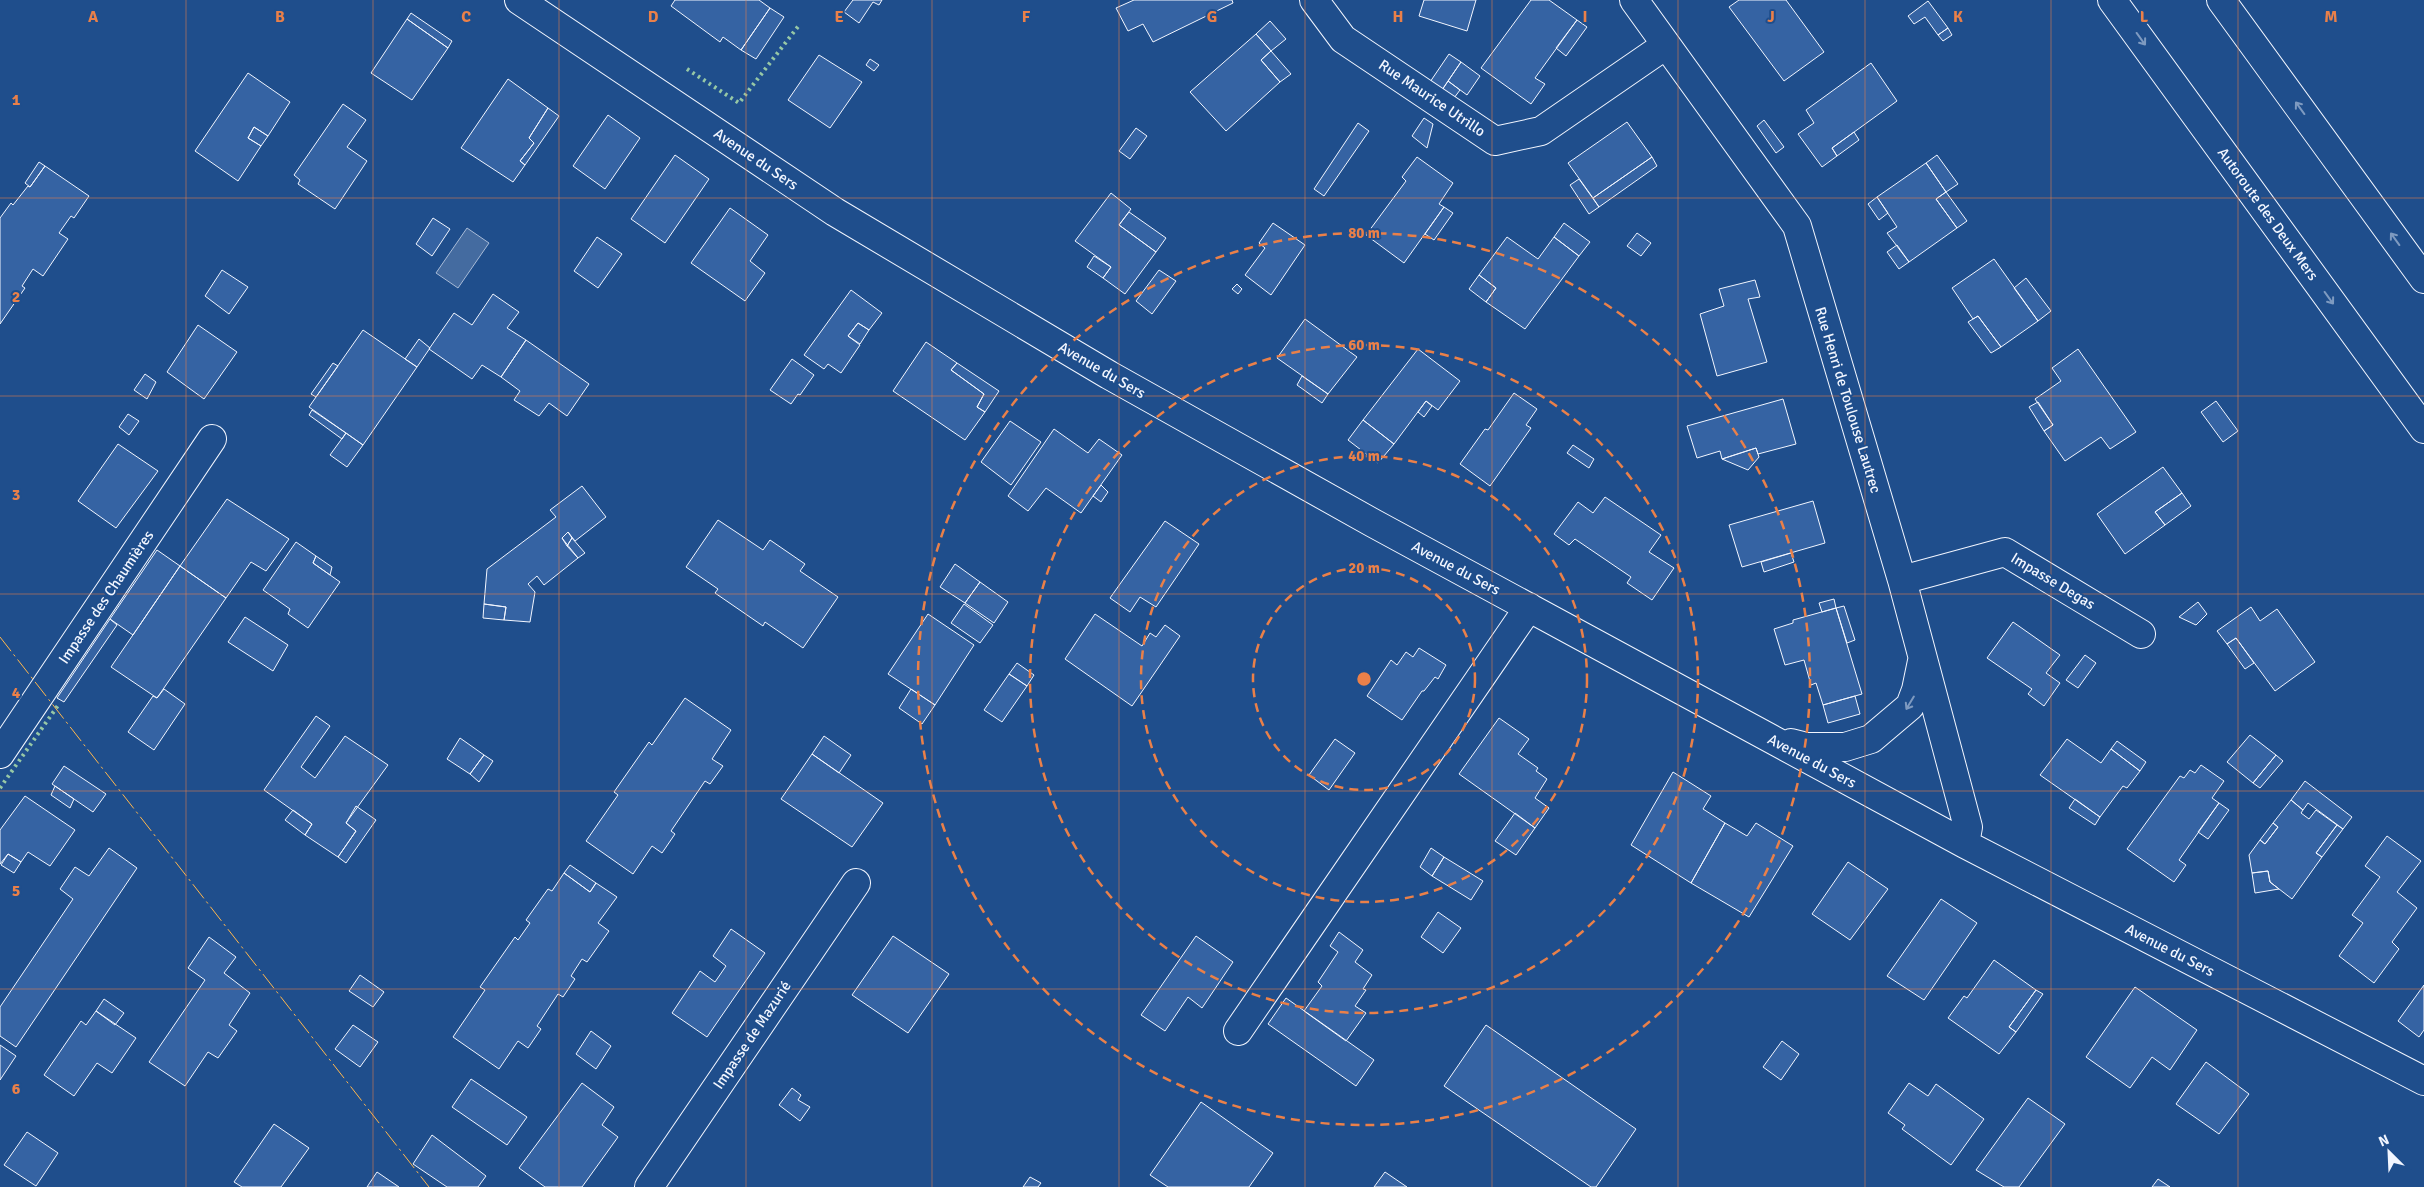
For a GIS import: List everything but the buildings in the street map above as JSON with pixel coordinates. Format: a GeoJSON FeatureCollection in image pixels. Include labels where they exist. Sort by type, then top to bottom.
{"type":"FeatureCollection","features":[{"type":"Feature","properties":{"kind":"main road","name":"Avenue du Sers"},"geometry":{"type":"LineString","coordinates":[[519,0],[835,212],[1109,375],[1529,607],[1965,844],[2424,1081]]}},
{"type":"Feature","properties":{"kind":"main road","name":"Rue Maurice Utrillo"},"geometry":{"type":"LineString","coordinates":[[1314,0],[1343,39],[1495,141],[1541,132],[1666,45]]}},
{"type":"Feature","properties":{"kind":"main road","name":"Rue Henri de Toulouse Lautrec"},"geometry":{"type":"LineString","coordinates":[[1634,0],[1796,226],[1902,580],[1968,827],[1965,844]]}},
{"type":"Feature","properties":{"kind":"main road","name":"Autoroute des Deux Mers"},"geometry":{"type":"LineString","coordinates":[[2112,0],[2424,429]]}},
{"type":"Feature","properties":{"kind":"main road"},"geometry":{"type":"LineString","coordinates":[[2221,0],[2424,279]]}},
{"type":"Feature","properties":{"kind":"main road","name":"Impasse des Chaumières"},"geometry":{"type":"LineString","coordinates":[[0,754],[212,440]]}},
{"type":"Feature","properties":{"kind":"main road","name":"Impasse Degas"},"geometry":{"type":"LineString","coordinates":[[1902,580],[2005,552],[2140,634]]}},
{"type":"Feature","properties":{"kind":"main road"},"geometry":{"type":"LineString","coordinates":[[1238,1031],[1529,607]]}},
{"type":"Feature","properties":{"kind":"main road"},"geometry":{"type":"LineString","coordinates":[[1760,733],[1807,747],[1845,747],[1871,738],[1910,706],[1916,690],[1922,657]]}},
{"type":"Feature","properties":{"kind":"main road","name":"Impasse de Mazurié"},"geometry":{"type":"LineString","coordinates":[[649,1187],[856,883]]}},
{"type":"Feature","properties":{"kind":"water"},"geometry":{"type":"Polygon","coordinates":[[[467,228],[489,243],[458,288],[436,273],[467,228]]]}},
{"type":"Feature","properties":{"kind":"hedge"},"geometry":{"type":"LineString","coordinates":[[687,69],[739,103],[800,24]]}},
{"type":"Feature","properties":{"kind":"hedge"},"geometry":{"type":"LineString","coordinates":[[0,788],[59,704]]}},
{"type":"Feature","properties":{"kind":"power"},"geometry":{"type":"LineString","coordinates":[[0,637],[429,1187]]}}]}
